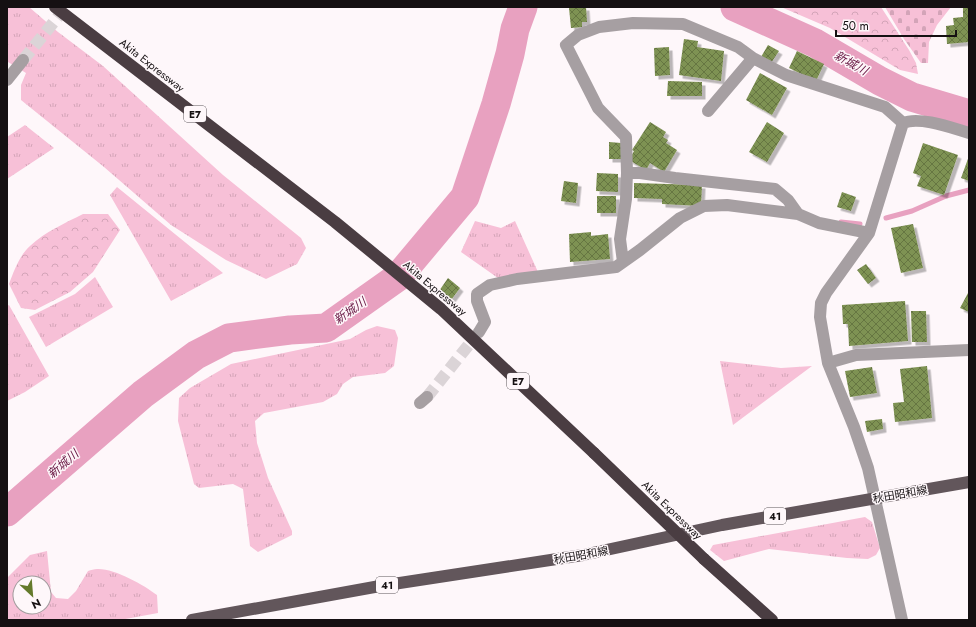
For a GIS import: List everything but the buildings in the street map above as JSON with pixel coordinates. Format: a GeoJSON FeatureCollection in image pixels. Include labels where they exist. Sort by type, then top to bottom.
{"type":"FeatureCollection","features":[{"type":"Feature","properties":{"kind":"highway","name":"Akita Expressway"},"geometry":{"type":"LineString","coordinates":[[55,7],[334,222],[441,309],[704,559],[772,620]]}},
{"type":"Feature","properties":{"kind":"main road","name":"秋田昭和線"},"geometry":{"type":"LineString","coordinates":[[192,620],[380,586],[583,555],[722,525],[969,482]]}},
{"type":"Feature","properties":{"kind":"street"},"geometry":{"type":"LineString","coordinates":[[623,262],[620,239],[626,199],[626,137],[598,108],[566,45],[578,35],[599,27],[633,23],[683,24],[738,47],[753,58],[786,75],[885,107],[904,123]]}},
{"type":"Feature","properties":{"kind":"street"},"geometry":{"type":"LineString","coordinates":[[708,111],[753,58]]}},
{"type":"Feature","properties":{"kind":"street"},"geometry":{"type":"LineString","coordinates":[[7,80],[23,60]]}},
{"type":"Feature","properties":{"kind":"street"},"geometry":{"type":"LineString","coordinates":[[902,620],[868,468],[854,427],[828,363],[820,317],[820,303],[826,292],[869,233],[904,123],[910,120],[931,123],[969,133]]}},
{"type":"Feature","properties":{"kind":"street"},"geometry":{"type":"LineString","coordinates":[[627,173],[640,173],[775,189],[788,200],[798,214]]}},
{"type":"Feature","properties":{"kind":"street"},"geometry":{"type":"LineString","coordinates":[[479,332],[485,322],[477,301],[477,294],[490,286],[517,279],[616,266],[640,250],[680,218],[704,206],[727,204],[798,214],[819,223],[869,233]]}},
{"type":"Feature","properties":{"kind":"street"},"geometry":{"type":"LineString","coordinates":[[828,363],[856,355],[969,350]]}},
{"type":"Feature","properties":{"kind":"green space"},"geometry":{"type":"Polygon","coordinates":[[[7,7],[29,7],[58,32],[103,66],[223,175],[301,238],[306,248],[297,264],[266,279],[226,260],[171,225],[104,167],[21,100],[21,85],[26,73],[8,62],[7,63],[7,7]]]}},
{"type":"Feature","properties":{"kind":"green space"},"geometry":{"type":"Polygon","coordinates":[[[781,7],[881,7],[909,50],[916,63],[918,74],[900,70],[830,28],[781,7]]]}},
{"type":"Feature","properties":{"kind":"green space"},"geometry":{"type":"Polygon","coordinates":[[[885,7],[951,7],[937,25],[929,42],[928,63],[921,63],[904,39],[885,7]]]}},
{"type":"Feature","properties":{"kind":"green space"},"geometry":{"type":"Polygon","coordinates":[[[25,125],[54,148],[7,179],[7,137],[25,125]]]}},
{"type":"Feature","properties":{"kind":"green space"},"geometry":{"type":"Polygon","coordinates":[[[117,187],[223,273],[171,301],[110,195],[117,187]]]}},
{"type":"Feature","properties":{"kind":"green space"},"geometry":{"type":"Polygon","coordinates":[[[83,214],[108,214],[120,230],[93,272],[70,292],[35,310],[21,308],[9,284],[17,264],[23,254],[42,236],[83,214]]]}},
{"type":"Feature","properties":{"kind":"green space"},"geometry":{"type":"Polygon","coordinates":[[[475,221],[501,228],[515,221],[538,272],[498,278],[461,252],[475,221]]]}},
{"type":"Feature","properties":{"kind":"green space"},"geometry":{"type":"Polygon","coordinates":[[[95,277],[113,307],[46,347],[29,317],[75,294],[95,277]]]}},
{"type":"Feature","properties":{"kind":"green space"},"geometry":{"type":"Polygon","coordinates":[[[9,305],[49,376],[25,392],[7,401],[7,306],[9,305]]]}},
{"type":"Feature","properties":{"kind":"green space"},"geometry":{"type":"Polygon","coordinates":[[[377,326],[395,330],[398,338],[394,366],[385,373],[353,377],[343,384],[337,394],[323,402],[264,413],[255,421],[257,443],[268,478],[292,531],[292,535],[258,552],[250,546],[243,489],[233,484],[199,488],[194,484],[178,421],[179,398],[190,388],[231,364],[350,339],[377,326]]]}},
{"type":"Feature","properties":{"kind":"green space"},"geometry":{"type":"Polygon","coordinates":[[[720,361],[781,368],[812,366],[733,425],[720,361]]]}},
{"type":"Feature","properties":{"kind":"green space"},"geometry":{"type":"Polygon","coordinates":[[[865,517],[872,522],[880,548],[876,555],[868,559],[769,549],[724,561],[710,550],[713,545],[865,517]]]}},
{"type":"Feature","properties":{"kind":"green space"},"geometry":{"type":"Polygon","coordinates":[[[47,551],[49,575],[12,575],[12,615],[52,615],[52,593],[56,598],[68,599],[76,591],[88,571],[96,569],[104,569],[120,574],[157,595],[158,613],[120,620],[7,620],[7,578],[30,555],[47,551]]]}},
{"type":"Feature","properties":{"kind":"waterway","name":"新城川"},"geometry":{"type":"LineString","coordinates":[[7,512],[143,394],[196,355],[229,338],[290,330],[326,328],[398,277],[465,197],[496,104],[510,54],[515,29],[523,7]]}},
{"type":"Feature","properties":{"kind":"waterway","name":"新城川"},"geometry":{"type":"LineString","coordinates":[[735,7],[815,43],[880,81],[912,97],[969,114]]}},
{"type":"Feature","properties":{"kind":"waterway"},"geometry":{"type":"LineString","coordinates":[[886,218],[912,211],[946,196],[969,190]]}},
{"type":"Feature","properties":{"kind":"waterway"},"geometry":{"type":"LineString","coordinates":[[841,222],[860,224]]}},
{"type":"Feature","properties":{"kind":"tunnel"},"geometry":{"type":"LineString","coordinates":[[23,60],[66,7]]}},
{"type":"Feature","properties":{"kind":"tunnel"},"geometry":{"type":"LineString","coordinates":[[427,397],[479,332]]}}]}
